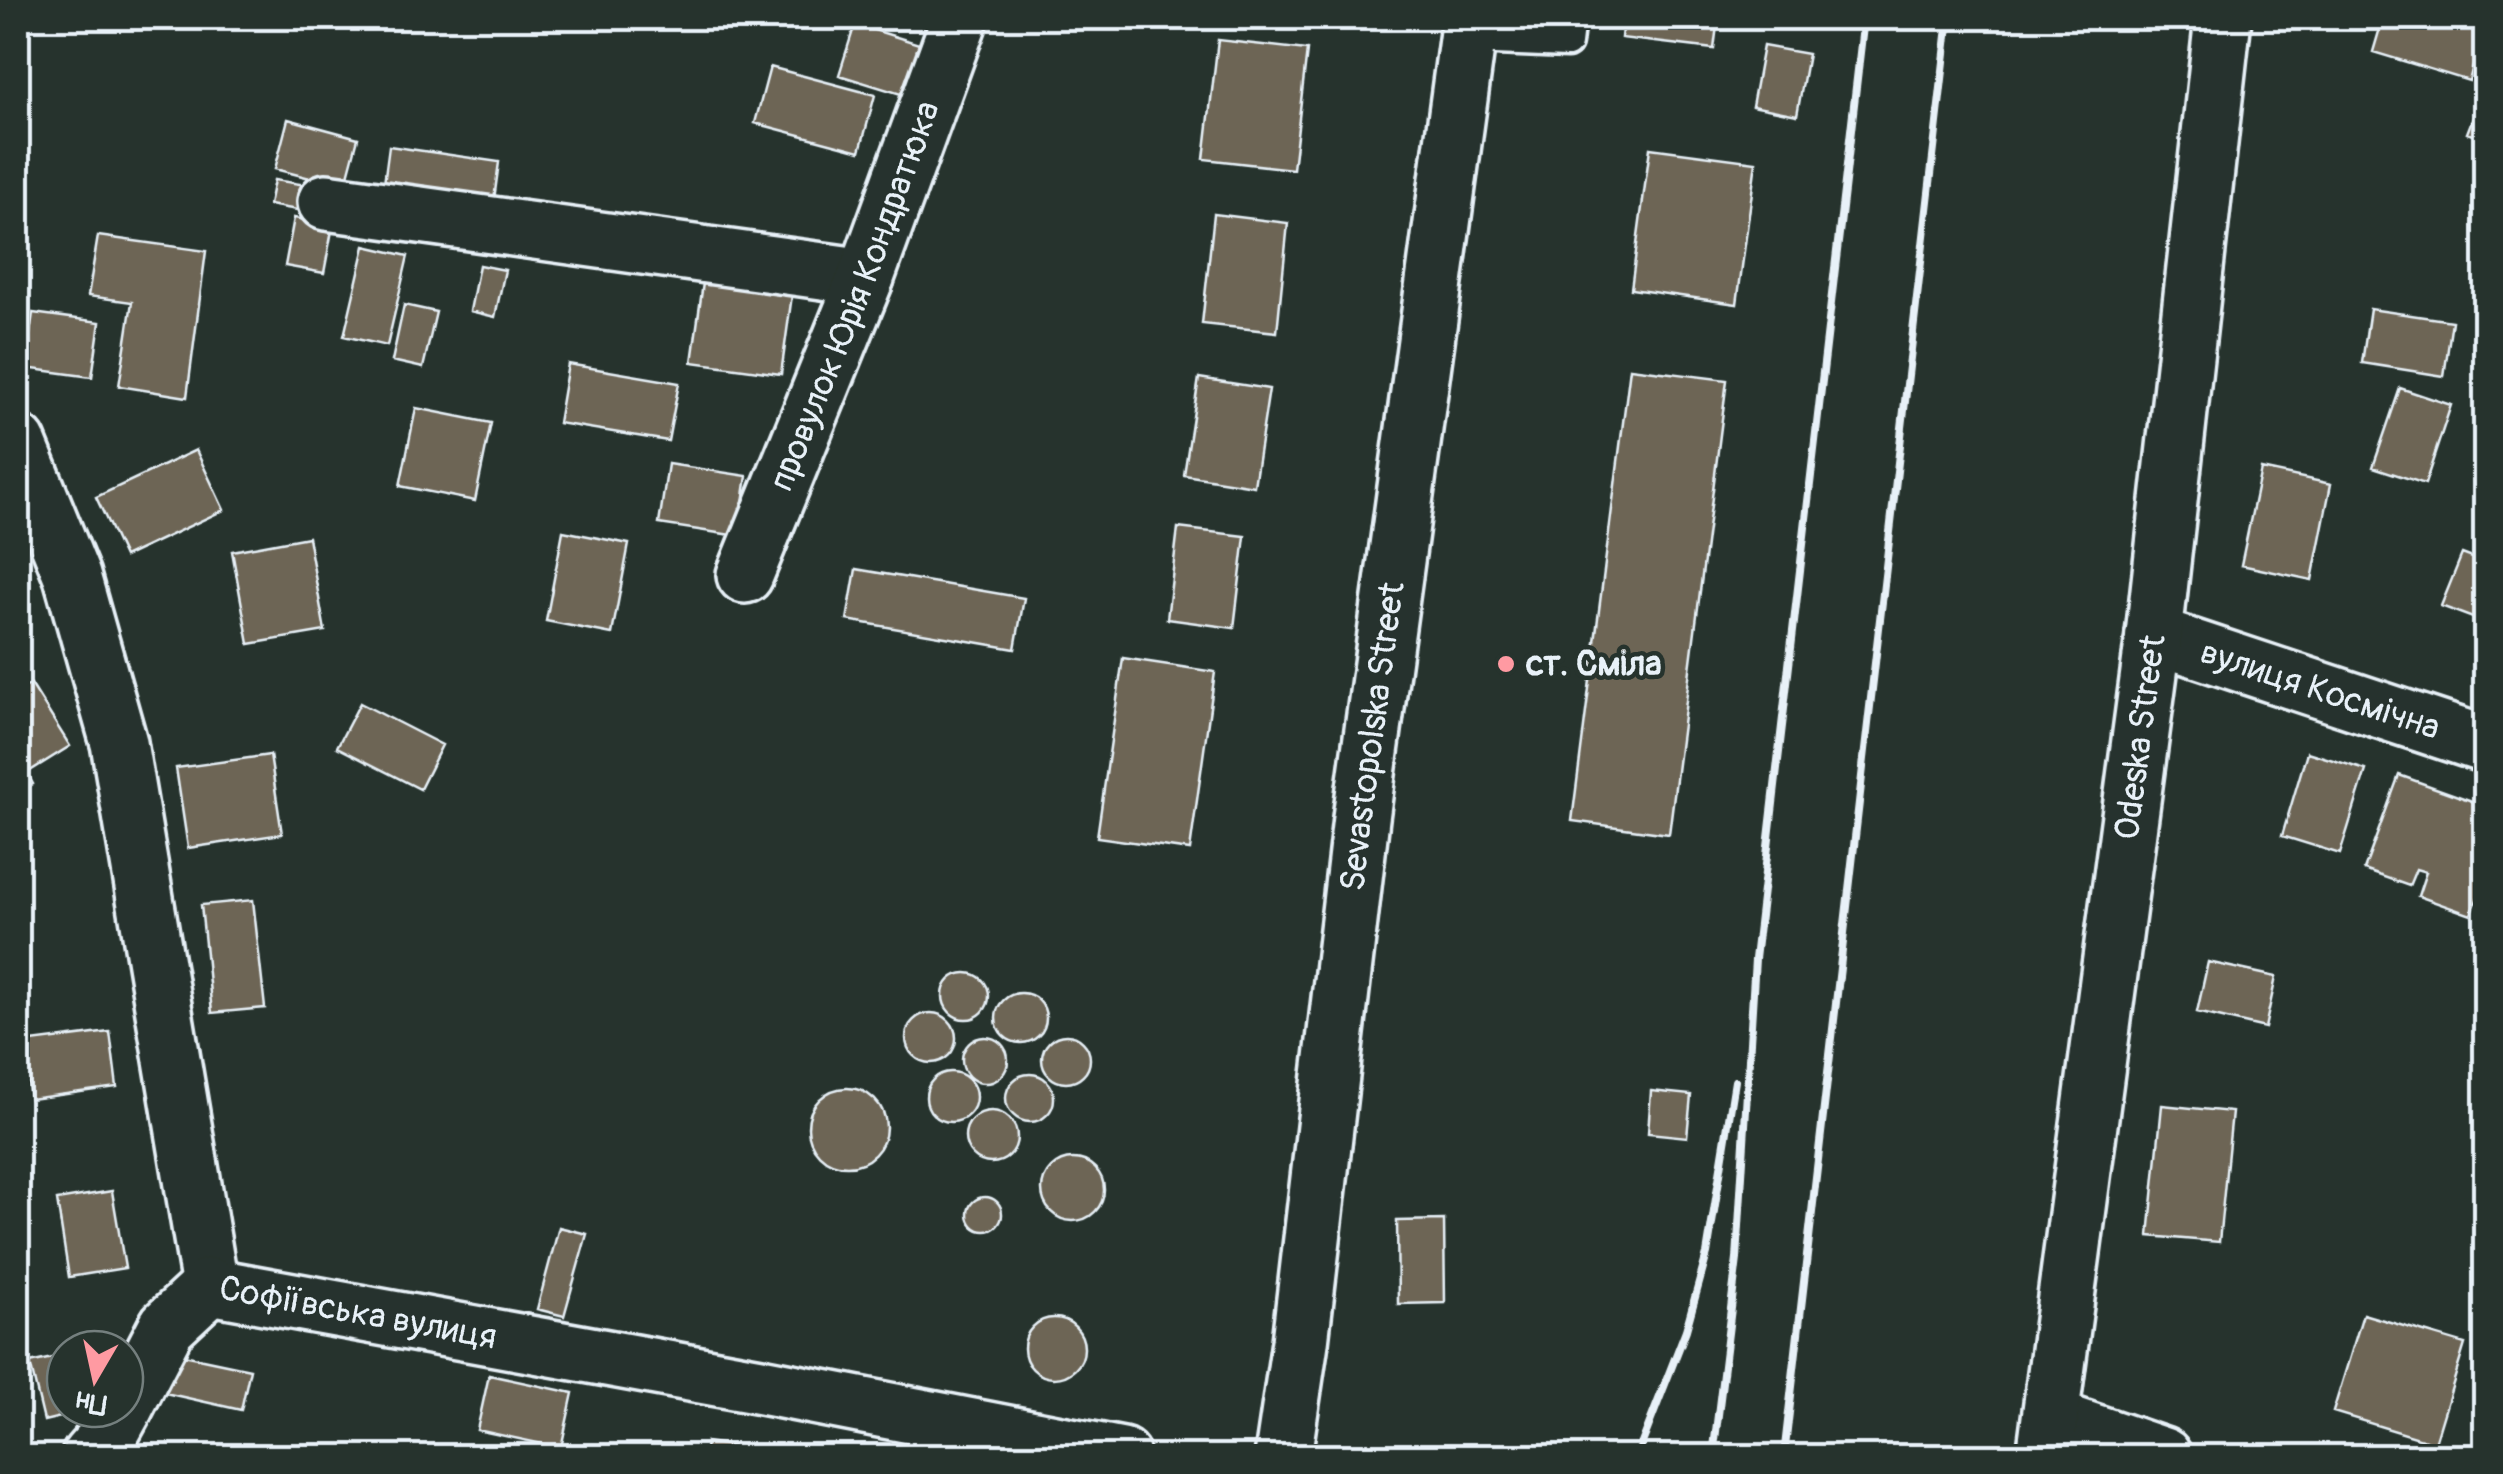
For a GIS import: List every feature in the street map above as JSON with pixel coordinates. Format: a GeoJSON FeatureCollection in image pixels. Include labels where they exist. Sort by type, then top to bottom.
{"type":"FeatureCollection","features":[{"type":"Feature","properties":{"kind":"street","name":"провулок Юрія Кондратюка"},"geometry":{"type":"LineString","coordinates":[[745,574],[866,277],[960,18]]}},
{"type":"Feature","properties":{"kind":"street","name":"Odeska Street"},"geometry":{"type":"LineString","coordinates":[[2049,1437],[2154,635],[2224,18]]}},
{"type":"Feature","properties":{"kind":"street","name":"Sevastopolska Street"},"geometry":{"type":"LineString","coordinates":[[1283,1456],[1362,818],[1470,28]]}},
{"type":"Feature","properties":{"kind":"street"},"geometry":{"type":"LineString","coordinates":[[326,202],[866,277]]}},
{"type":"Feature","properties":{"kind":"street","name":"Софіївська вулиця"},"geometry":{"type":"LineString","coordinates":[[18,443],[72,576],[119,742],[210,1286],[1122,1456]]}},
{"type":"Feature","properties":{"kind":"street","name":"вулиця Космічна"},"geometry":{"type":"LineString","coordinates":[[2154,635],[2486,746]]}},
{"type":"Feature","properties":{"kind":"street"},"geometry":{"type":"LineString","coordinates":[[145,1368],[167,1326],[210,1286]]}},
{"type":"Feature","properties":{"kind":"street"},"geometry":{"type":"LineString","coordinates":[[90,1456],[113,1429]]}},
{"type":"Feature","properties":{"kind":"street"},"geometry":{"type":"LineString","coordinates":[[2049,1437],[2163,1456]]}},
{"type":"Feature","properties":{"kind":"lane"},"geometry":{"type":"LineString","coordinates":[[1470,28],[1567,43],[1570,18]]}},
{"type":"Feature","properties":{"kind":"building"},"geometry":{"type":"Polygon","coordinates":[[[1623,18],[1718,18],[1714,49],[1621,38],[1623,18]]]}},
{"type":"Feature","properties":{"kind":"building"},"geometry":{"type":"Polygon","coordinates":[[[2383,18],[2486,18],[2469,81],[2373,52],[2383,18]]]}},
{"type":"Feature","properties":{"kind":"building"},"geometry":{"type":"Polygon","coordinates":[[[855,24],[932,48],[917,99],[839,75],[855,24]]]}},
{"type":"Feature","properties":{"kind":"building"},"geometry":{"type":"Polygon","coordinates":[[[1218,40],[1307,50],[1293,169],[1204,159],[1218,40]]]}},
{"type":"Feature","properties":{"kind":"building"},"geometry":{"type":"Polygon","coordinates":[[[1763,46],[1808,54],[1797,115],[1752,106],[1763,46]]]}},
{"type":"Feature","properties":{"kind":"building"},"geometry":{"type":"Polygon","coordinates":[[[770,67],[875,95],[860,151],[755,123],[770,67]]]}},
{"type":"Feature","properties":{"kind":"building"},"geometry":{"type":"Polygon","coordinates":[[[2486,84],[2486,140],[2467,133],[2486,84]]]}},
{"type":"Feature","properties":{"kind":"building"},"geometry":{"type":"Polygon","coordinates":[[[288,119],[358,138],[345,187],[275,169],[288,119]]]}},
{"type":"Feature","properties":{"kind":"building"},"geometry":{"type":"Polygon","coordinates":[[[389,146],[499,162],[492,215],[382,198],[389,146]]]}},
{"type":"Feature","properties":{"kind":"building"},"geometry":{"type":"Polygon","coordinates":[[[1650,148],[1756,162],[1737,304],[1631,289],[1650,148]]]}},
{"type":"Feature","properties":{"kind":"building"},"geometry":{"type":"Polygon","coordinates":[[[274,180],[313,186],[309,212],[269,205],[274,180]]]}},
{"type":"Feature","properties":{"kind":"building"},"geometry":{"type":"Polygon","coordinates":[[[1214,214],[1288,223],[1277,332],[1202,324],[1214,214]]]}},
{"type":"Feature","properties":{"kind":"building"},"geometry":{"type":"Polygon","coordinates":[[[294,218],[333,225],[324,273],[285,266],[294,218]]]}},
{"type":"Feature","properties":{"kind":"building"},"geometry":{"type":"Polygon","coordinates":[[[98,236],[206,251],[187,397],[119,386],[132,302],[88,296],[98,236]]]}},
{"type":"Feature","properties":{"kind":"building"},"geometry":{"type":"Polygon","coordinates":[[[365,246],[408,256],[387,346],[344,336],[365,246]]]}},
{"type":"Feature","properties":{"kind":"building"},"geometry":{"type":"Polygon","coordinates":[[[479,265],[505,270],[495,317],[470,311],[479,265]]]}},
{"type":"Feature","properties":{"kind":"building"},"geometry":{"type":"Polygon","coordinates":[[[703,283],[792,295],[781,374],[692,362],[703,283]]]}},
{"type":"Feature","properties":{"kind":"building"},"geometry":{"type":"Polygon","coordinates":[[[404,305],[436,312],[423,368],[392,361],[404,305]]]}},
{"type":"Feature","properties":{"kind":"building"},"geometry":{"type":"Polygon","coordinates":[[[2370,309],[2452,321],[2444,376],[2362,363],[2370,309]]]}},
{"type":"Feature","properties":{"kind":"building"},"geometry":{"type":"Polygon","coordinates":[[[33,313],[100,322],[92,377],[25,368],[33,313]]]}},
{"type":"Feature","properties":{"kind":"building"},"geometry":{"type":"Polygon","coordinates":[[[568,364],[679,383],[668,441],[558,423],[568,364]]]}},
{"type":"Feature","properties":{"kind":"building"},"geometry":{"type":"Polygon","coordinates":[[[1630,368],[1727,380],[1669,834],[1572,821],[1630,368]]]}},
{"type":"Feature","properties":{"kind":"building"},"geometry":{"type":"Polygon","coordinates":[[[1199,378],[1269,389],[1254,486],[1184,475],[1199,378]]]}},
{"type":"Feature","properties":{"kind":"building"},"geometry":{"type":"Polygon","coordinates":[[[2400,388],[2451,405],[2425,484],[2373,467],[2400,388]]]}},
{"type":"Feature","properties":{"kind":"building"},"geometry":{"type":"Polygon","coordinates":[[[416,408],[491,423],[475,501],[400,486],[416,408]]]}},
{"type":"Feature","properties":{"kind":"building"},"geometry":{"type":"Polygon","coordinates":[[[196,450],[224,510],[124,557],[96,497],[196,450]]]}},
{"type":"Feature","properties":{"kind":"building"},"geometry":{"type":"Polygon","coordinates":[[[668,464],[747,476],[738,536],[659,524],[668,464]]]}},
{"type":"Feature","properties":{"kind":"building"},"geometry":{"type":"Polygon","coordinates":[[[2261,469],[2331,484],[2312,580],[2241,565],[2261,469]]]}},
{"type":"Feature","properties":{"kind":"building"},"geometry":{"type":"Polygon","coordinates":[[[1178,528],[1245,536],[1234,628],[1167,619],[1178,528]]]}},
{"type":"Feature","properties":{"kind":"building"},"geometry":{"type":"Polygon","coordinates":[[[563,531],[629,544],[612,634],[546,621],[563,531]]]}},
{"type":"Feature","properties":{"kind":"building"},"geometry":{"type":"Polygon","coordinates":[[[308,537],[325,631],[249,644],[232,551],[308,537]]]}},
{"type":"Feature","properties":{"kind":"building"},"geometry":{"type":"Polygon","coordinates":[[[2462,554],[2486,563],[2486,623],[2441,606],[2462,554]]]}},
{"type":"Feature","properties":{"kind":"building"},"geometry":{"type":"Polygon","coordinates":[[[856,569],[1024,598],[1015,649],[847,620],[856,569]]]}},
{"type":"Feature","properties":{"kind":"building"},"geometry":{"type":"Polygon","coordinates":[[[1123,658],[1215,672],[1190,850],[1097,837],[1123,658]]]}},
{"type":"Feature","properties":{"kind":"building"},"geometry":{"type":"Polygon","coordinates":[[[31,684],[70,746],[27,773],[33,784],[18,793],[18,692],[31,684]]]}},
{"type":"Feature","properties":{"kind":"building"},"geometry":{"type":"Polygon","coordinates":[[[360,703],[442,745],[420,789],[337,747],[360,703]]]}},
{"type":"Feature","properties":{"kind":"building"},"geometry":{"type":"Polygon","coordinates":[[[2307,752],[2366,770],[2340,854],[2282,836],[2307,752]]]}},
{"type":"Feature","properties":{"kind":"building"},"geometry":{"type":"Polygon","coordinates":[[[270,755],[282,834],[188,848],[176,768],[270,755]]]}},
{"type":"Feature","properties":{"kind":"building"},"geometry":{"type":"Polygon","coordinates":[[[2399,775],[2486,806],[2486,876],[2471,915],[2418,896],[2426,872],[2416,869],[2409,886],[2364,870],[2399,775]]]}},
{"type":"Feature","properties":{"kind":"building"},"geometry":{"type":"Polygon","coordinates":[[[253,900],[265,1008],[212,1013],[201,905],[253,900]]]}},
{"type":"Feature","properties":{"kind":"building"},"geometry":{"type":"Polygon","coordinates":[[[18,902],[28,948],[18,951],[18,902]]]}},
{"type":"Feature","properties":{"kind":"building"},"geometry":{"type":"Polygon","coordinates":[[[2208,962],[2276,977],[2265,1028],[2197,1012],[2208,962]]]}},
{"type":"Feature","properties":{"kind":"building"},"geometry":{"type":"Polygon","coordinates":[[[966,973],[982,980],[989,996],[982,1012],[966,1019],[950,1012],[943,996],[950,980],[966,973]]]}},
{"type":"Feature","properties":{"kind":"building"},"geometry":{"type":"Polygon","coordinates":[[[1021,993],[1039,1000],[1046,1018],[1039,1036],[1021,1043],[1003,1036],[996,1018],[1003,1000],[1021,993]]]}},
{"type":"Feature","properties":{"kind":"building"},"geometry":{"type":"Polygon","coordinates":[[[931,1013],[949,1020],[956,1038],[949,1056],[931,1063],[913,1056],[906,1038],[913,1020],[931,1013]]]}},
{"type":"Feature","properties":{"kind":"building"},"geometry":{"type":"Polygon","coordinates":[[[110,1032],[117,1087],[30,1099],[23,1043],[110,1032]]]}},
{"type":"Feature","properties":{"kind":"building"},"geometry":{"type":"Polygon","coordinates":[[[1066,1035],[1083,1042],[1090,1059],[1083,1076],[1066,1083],[1049,1076],[1042,1059],[1049,1042],[1066,1035]]]}},
{"type":"Feature","properties":{"kind":"building"},"geometry":{"type":"Polygon","coordinates":[[[985,1037],[1001,1044],[1008,1060],[1001,1076],[985,1083],[969,1076],[962,1060],[969,1044],[985,1037]]]}},
{"type":"Feature","properties":{"kind":"building"},"geometry":{"type":"Polygon","coordinates":[[[951,1072],[969,1079],[976,1097],[969,1115],[951,1122],[933,1115],[926,1097],[933,1079],[951,1072]]]}},
{"type":"Feature","properties":{"kind":"building"},"geometry":{"type":"Polygon","coordinates":[[[1030,1074],[1047,1081],[1054,1098],[1047,1115],[1030,1122],[1013,1115],[1006,1098],[1013,1081],[1030,1074]]]}},
{"type":"Feature","properties":{"kind":"building"},"geometry":{"type":"Polygon","coordinates":[[[847,1088],[862,1091],[874,1100],[883,1112],[883,1142],[874,1154],[862,1163],[847,1166],[832,1163],[820,1154],[811,1142],[808,1127],[811,1112],[820,1100],[832,1091],[847,1088]]]}},
{"type":"Feature","properties":{"kind":"building"},"geometry":{"type":"Polygon","coordinates":[[[1651,1091],[1691,1095],[1687,1137],[1648,1133],[1651,1091]]]}},
{"type":"Feature","properties":{"kind":"building"},"geometry":{"type":"Polygon","coordinates":[[[2162,1105],[2232,1112],[2219,1242],[2149,1236],[2162,1105]]]}},
{"type":"Feature","properties":{"kind":"building"},"geometry":{"type":"Polygon","coordinates":[[[991,1111],[1009,1119],[1017,1137],[1009,1155],[991,1163],[973,1155],[965,1137],[973,1119],[991,1111]]]}},
{"type":"Feature","properties":{"kind":"building"},"geometry":{"type":"Polygon","coordinates":[[[1073,1159],[1095,1168],[1104,1190],[1095,1212],[1073,1221],[1051,1212],[1042,1190],[1051,1168],[1073,1159]]]}},
{"type":"Feature","properties":{"kind":"building"},"geometry":{"type":"Polygon","coordinates":[[[112,1191],[125,1268],[69,1277],[57,1200],[112,1191]]]}},
{"type":"Feature","properties":{"kind":"building"},"geometry":{"type":"Polygon","coordinates":[[[985,1197],[997,1202],[1002,1214],[997,1226],[985,1231],[973,1226],[968,1214],[973,1202],[985,1197]]]}},
{"type":"Feature","properties":{"kind":"building"},"geometry":{"type":"Polygon","coordinates":[[[1444,1220],[1445,1303],[1398,1304],[1397,1221],[1444,1220]]]}},
{"type":"Feature","properties":{"kind":"building"},"geometry":{"type":"Polygon","coordinates":[[[559,1227],[587,1234],[564,1316],[537,1309],[559,1227]]]}},
{"type":"Feature","properties":{"kind":"building"},"geometry":{"type":"Polygon","coordinates":[[[2363,1314],[2465,1344],[2435,1443],[2333,1412],[2363,1314]]]}},
{"type":"Feature","properties":{"kind":"building"},"geometry":{"type":"Polygon","coordinates":[[[1054,1318],[1075,1327],[1084,1348],[1075,1369],[1054,1378],[1033,1369],[1024,1348],[1033,1327],[1054,1318]]]}},
{"type":"Feature","properties":{"kind":"building"},"geometry":{"type":"Polygon","coordinates":[[[174,1353],[250,1369],[241,1410],[165,1393],[174,1353]]]}},
{"type":"Feature","properties":{"kind":"building"},"geometry":{"type":"Polygon","coordinates":[[[45,1360],[45,1421],[44,1421],[30,1363],[45,1360]]]}},
{"type":"Feature","properties":{"kind":"building"},"geometry":{"type":"Polygon","coordinates":[[[489,1375],[573,1393],[561,1448],[477,1430],[489,1375]]]}},
{"type":"Feature","properties":{"kind":"building"},"geometry":{"type":"Polygon","coordinates":[[[706,1442],[780,1453],[704,1456],[706,1442]]]}},
{"type":"Feature","properties":{"kind":"railway"},"geometry":{"type":"LineString","coordinates":[[1713,1456],[1737,1259],[1755,959],[1864,18]]}},
{"type":"Feature","properties":{"kind":"railway"},"geometry":{"type":"LineString","coordinates":[[1784,1456],[1949,18]]}},
{"type":"Feature","properties":{"kind":"railway"},"geometry":{"type":"LineString","coordinates":[[1637,1456],[1686,1330],[1707,1254],[1735,1081]]}},
{"type":"Feature","properties":{"kind":"place","name":"ст. Сміла"},"geometry":{"type":"Point","coordinates":[1506,664]}}]}
